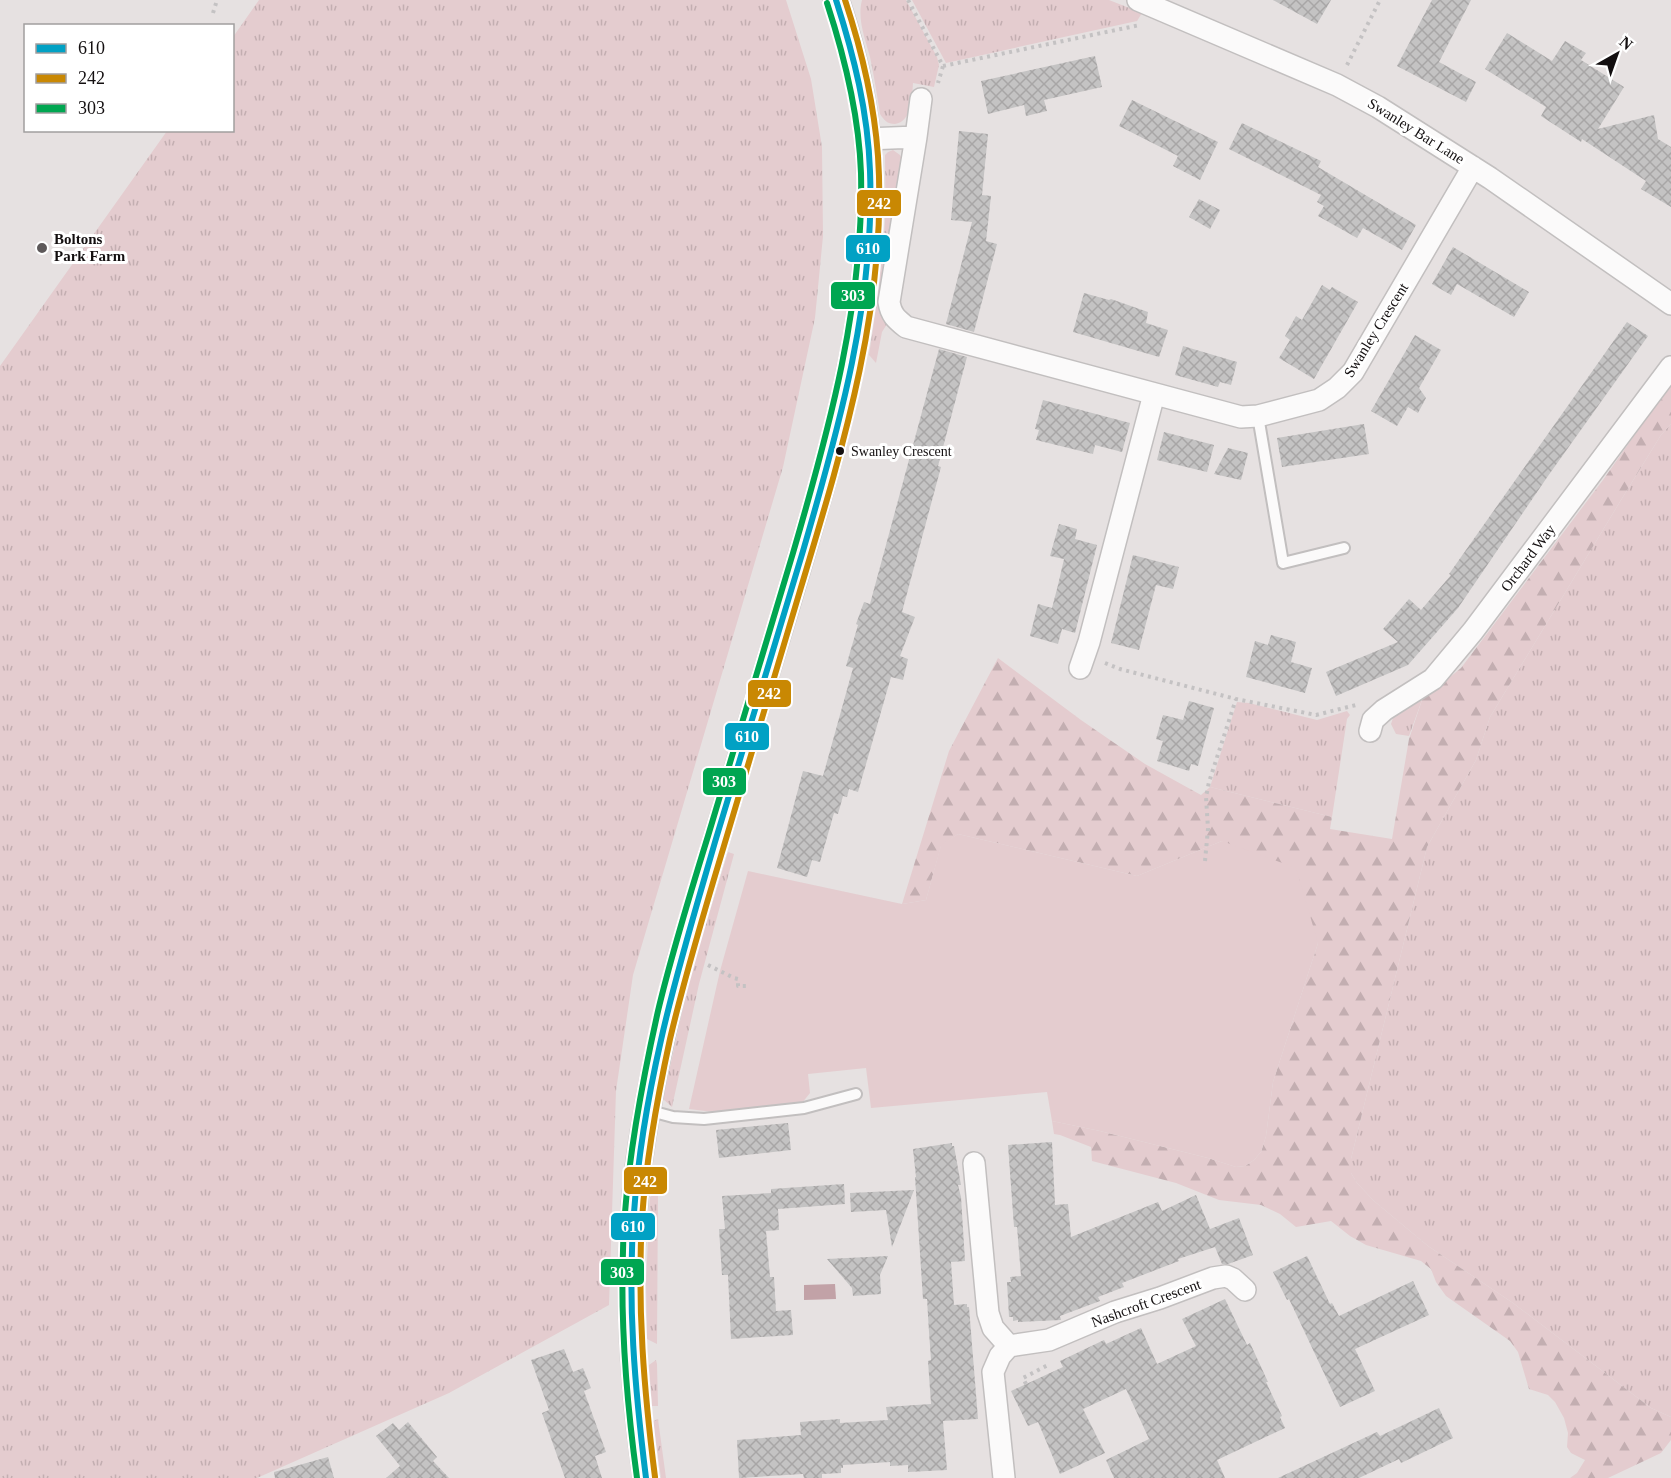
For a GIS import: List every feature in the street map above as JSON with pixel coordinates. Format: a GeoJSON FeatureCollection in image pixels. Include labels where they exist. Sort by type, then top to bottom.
{"type":"FeatureCollection","features":[{"type":"Feature","properties":{"kind":"street"},"geometry":{"type":"LineString","coordinates":[[646,1478],[635,1384],[632,1262],[637,1179],[646,1110],[681,958],[818,501],[839,419],[859,320],[869,227],[870,173],[860,87],[853,53],[836,0]]}},
{"type":"Feature","properties":{"kind":"street","name":"Swanley Bar Lane"},"geometry":{"type":"LineString","coordinates":[[1145,3],[1338,85],[1378,107],[1473,167],[1671,304]]}},
{"type":"Feature","properties":{"kind":"street","name":"Swanley Crescent"},"geometry":{"type":"LineString","coordinates":[[921,99],[889,302],[890,311],[896,319],[906,327],[1241,417],[1258,416],[1319,400],[1337,388],[1353,372],[1473,167]]}},
{"type":"Feature","properties":{"kind":"street"},"geometry":{"type":"LineString","coordinates":[[867,139],[915,137]]}},
{"type":"Feature","properties":{"kind":"street","name":"Orchard Way"},"geometry":{"type":"LineString","coordinates":[[1372,725],[1384,710],[1433,679],[1473,631],[1671,367]]}},
{"type":"Feature","properties":{"kind":"street"},"geometry":{"type":"LineString","coordinates":[[1082,662],[1154,394]]}},
{"type":"Feature","properties":{"kind":"street"},"geometry":{"type":"LineString","coordinates":[[974,1163],[988,1313],[993,1328],[1009,1346],[1000,1356],[993,1372],[1004,1478]]}},
{"type":"Feature","properties":{"kind":"street","name":"Nashcroft Crescent"},"geometry":{"type":"LineString","coordinates":[[1009,1346],[1049,1340],[1115,1312],[1213,1278],[1226,1276],[1245,1290]]}},
{"type":"Feature","properties":{"kind":"lane"},"geometry":{"type":"LineString","coordinates":[[1258,416],[1283,563],[1344,548]]}},
{"type":"Feature","properties":{"kind":"lane"},"geometry":{"type":"LineString","coordinates":[[646,1110],[673,1117],[704,1119],[804,1108],[856,1094]]}},
{"type":"Feature","properties":{"kind":"path"},"geometry":{"type":"LineString","coordinates":[[213,13],[217,0]]}},
{"type":"Feature","properties":{"kind":"path"},"geometry":{"type":"LineString","coordinates":[[908,0],[944,66],[1142,25],[1145,3]]}},
{"type":"Feature","properties":{"kind":"path"},"geometry":{"type":"LineString","coordinates":[[1338,85],[1380,0]]}},
{"type":"Feature","properties":{"kind":"path"},"geometry":{"type":"LineString","coordinates":[[1082,662],[1120,669],[1236,699],[1316,715],[1356,705],[1372,725]]}},
{"type":"Feature","properties":{"kind":"path"},"geometry":{"type":"LineString","coordinates":[[1205,861],[1208,829],[1206,797],[1236,699]]}},
{"type":"Feature","properties":{"kind":"path"},"geometry":{"type":"LineString","coordinates":[[708,965],[738,979],[738,986],[747,986]]}},
{"type":"Feature","properties":{"kind":"green space"},"geometry":{"type":"Polygon","coordinates":[[[259,0],[786,0],[811,79],[822,147],[823,236],[815,318],[783,467],[633,975],[616,1091],[609,1305],[449,1393],[257,1478],[0,1478],[0,366],[166,132],[234,132],[234,36],[259,0]]]}},
{"type":"Feature","properties":{"kind":"green space"},"geometry":{"type":"Polygon","coordinates":[[[862,0],[906,0],[937,57],[939,65],[934,87],[913,83],[908,114],[905,119],[895,124],[886,121],[880,114],[861,21],[862,0]]]}},
{"type":"Feature","properties":{"kind":"green space"},"geometry":{"type":"Polygon","coordinates":[[[912,0],[1109,0],[1142,13],[1137,21],[946,63],[912,0]]]}},
{"type":"Feature","properties":{"kind":"green space"},"geometry":{"type":"Polygon","coordinates":[[[893,150],[900,155],[903,161],[887,324],[882,332],[876,363],[869,355],[884,238],[885,155],[893,150]]]}},
{"type":"Feature","properties":{"kind":"green space"},"geometry":{"type":"Polygon","coordinates":[[[1671,383],[1671,424],[1661,435],[1490,717],[1476,760],[1427,847],[1351,1159],[1351,1173],[1357,1183],[1374,1201],[1428,1246],[1513,1303],[1651,1408],[1671,1417],[1671,1440],[1661,1453],[1608,1478],[1570,1478],[1577,1473],[1585,1460],[1571,1453],[1567,1447],[1568,1433],[1564,1418],[1555,1402],[1548,1395],[1529,1389],[1518,1352],[1510,1341],[1446,1296],[1436,1282],[1431,1269],[1421,1261],[1366,1245],[1331,1221],[1296,1227],[1280,1214],[1261,1205],[1219,1200],[1176,1183],[1092,1161],[1091,1147],[1054,1134],[1052,1121],[1208,1158],[1236,1167],[1245,1166],[1261,1152],[1266,1136],[1273,1082],[1318,943],[1222,841],[1137,876],[958,834],[941,846],[926,900],[902,904],[949,751],[998,658],[1145,764],[1201,795],[1210,787],[1332,817],[1330,829],[1392,839],[1409,739],[1422,700],[1461,668],[1603,480],[1671,383]]]}},
{"type":"Feature","properties":{"kind":"green space"},"geometry":{"type":"Polygon","coordinates":[[[1671,424],[1671,1417],[1651,1408],[1513,1303],[1428,1246],[1374,1201],[1357,1183],[1351,1173],[1351,1159],[1427,847],[1476,760],[1490,717],[1661,435],[1671,424]]]}},
{"type":"Feature","properties":{"kind":"green space"},"geometry":{"type":"Polygon","coordinates":[[[1422,700],[1409,736],[1396,734],[1391,724],[1393,718],[1422,700]]]}},
{"type":"Feature","properties":{"kind":"green space"},"geometry":{"type":"Polygon","coordinates":[[[1237,702],[1317,720],[1347,711],[1350,715],[1347,719],[1332,817],[1210,787],[1237,702]]]}},
{"type":"Feature","properties":{"kind":"green space"},"geometry":{"type":"Polygon","coordinates":[[[958,834],[1137,876],[1222,841],[1296,868],[1318,943],[1273,1082],[1266,1136],[1261,1152],[1254,1160],[1245,1166],[1236,1167],[1100,1131],[1052,1121],[1047,1092],[871,1108],[866,1068],[808,1074],[810,1093],[802,1103],[713,1112],[689,1109],[720,971],[748,871],[902,904],[926,900],[941,845],[958,834]]]}},
{"type":"Feature","properties":{"kind":"green space"},"geometry":{"type":"Polygon","coordinates":[[[728,852],[734,854],[699,984],[672,1107],[663,1099],[690,976],[728,852]]]}},
{"type":"Feature","properties":{"kind":"green space"},"geometry":{"type":"Polygon","coordinates":[[[658,1192],[657,1344],[647,1339],[646,1282],[650,1197],[658,1192]]]}},
{"type":"Feature","properties":{"kind":"green space"},"geometry":{"type":"Polygon","coordinates":[[[656,1360],[658,1406],[652,1406],[649,1365],[656,1360]]]}},
{"type":"Feature","properties":{"kind":"green space"},"geometry":{"type":"Polygon","coordinates":[[[658,1419],[666,1478],[661,1478],[653,1421],[658,1419]]]}},
{"type":"Feature","properties":{"kind":"shaded area"},"geometry":{"type":"Polygon","coordinates":[[[835,1284],[836,1299],[804,1300],[804,1285],[835,1284]]]}},
{"type":"Feature","properties":{"kind":"building"},"geometry":{"type":"Polygon","coordinates":[[[1273,0],[1331,0],[1317,24],[1273,0]]]}},
{"type":"Feature","properties":{"kind":"building"},"geometry":{"type":"Polygon","coordinates":[[[1432,0],[1471,0],[1439,62],[1476,82],[1466,102],[1397,66],[1432,0]]]}},
{"type":"Feature","properties":{"kind":"building"},"geometry":{"type":"Polygon","coordinates":[[[1507,33],[1552,61],[1565,41],[1586,53],[1581,60],[1624,87],[1598,129],[1654,115],[1658,139],[1671,147],[1671,207],[1641,189],[1646,181],[1582,139],[1581,142],[1541,116],[1546,107],[1485,69],[1507,33]]]}},
{"type":"Feature","properties":{"kind":"building"},"geometry":{"type":"Polygon","coordinates":[[[1095,56],[1102,87],[1044,100],[1047,111],[1026,116],[1024,105],[988,114],[981,81],[1095,56]]]}},
{"type":"Feature","properties":{"kind":"building"},"geometry":{"type":"Polygon","coordinates":[[[1132,100],[1218,142],[1200,180],[1173,166],[1178,156],[1119,126],[1132,100]]]}},
{"type":"Feature","properties":{"kind":"building"},"geometry":{"type":"Polygon","coordinates":[[[1242,123],[1321,161],[1318,167],[1416,225],[1402,250],[1363,228],[1357,238],[1318,216],[1324,206],[1317,202],[1321,195],[1229,149],[1242,123]]]}},
{"type":"Feature","properties":{"kind":"building"},"geometry":{"type":"Polygon","coordinates":[[[959,131],[988,134],[982,195],[991,196],[986,241],[997,244],[974,332],[946,324],[972,222],[951,220],[959,131]]]}},
{"type":"Feature","properties":{"kind":"building"},"geometry":{"type":"Polygon","coordinates":[[[1199,199],[1220,210],[1210,229],[1189,217],[1199,199]]]}},
{"type":"Feature","properties":{"kind":"building"},"geometry":{"type":"Polygon","coordinates":[[[1453,247],[1529,292],[1514,317],[1457,284],[1451,295],[1432,284],[1453,247]]]}},
{"type":"Feature","properties":{"kind":"building"},"geometry":{"type":"Polygon","coordinates":[[[1322,285],[1330,290],[1332,287],[1358,302],[1314,379],[1279,358],[1290,340],[1285,336],[1296,316],[1302,320],[1322,285]]]}},
{"type":"Feature","properties":{"kind":"building"},"geometry":{"type":"Polygon","coordinates":[[[1084,293],[1111,299],[1148,312],[1146,323],[1168,330],[1159,357],[1073,332],[1084,293]]]}},
{"type":"Feature","properties":{"kind":"building"},"geometry":{"type":"Polygon","coordinates":[[[1627,322],[1648,336],[1548,476],[1458,608],[1408,665],[1336,696],[1326,672],[1398,642],[1383,629],[1409,599],[1421,610],[1451,575],[1449,574],[1627,322]]]}},
{"type":"Feature","properties":{"kind":"building"},"geometry":{"type":"Polygon","coordinates":[[[1415,335],[1441,350],[1419,388],[1426,398],[1418,413],[1408,407],[1397,426],[1371,411],[1415,335]]]}},
{"type":"Feature","properties":{"kind":"building"},"geometry":{"type":"Polygon","coordinates":[[[1183,346],[1237,362],[1231,385],[1220,382],[1218,387],[1175,375],[1183,346]]]}},
{"type":"Feature","properties":{"kind":"building"},"geometry":{"type":"Polygon","coordinates":[[[939,349],[967,357],[938,466],[941,467],[902,612],[915,617],[900,656],[908,659],[903,680],[891,677],[858,792],[849,789],[847,797],[843,796],[838,814],[834,813],[820,862],[812,860],[807,877],[777,868],[803,771],[823,776],[853,668],[846,666],[858,625],[856,624],[864,602],[870,604],[939,349]]]}},
{"type":"Feature","properties":{"kind":"building"},"geometry":{"type":"Polygon","coordinates":[[[1043,400],[1130,423],[1122,452],[1095,445],[1093,454],[1036,440],[1039,430],[1035,429],[1043,400]]]}},
{"type":"Feature","properties":{"kind":"building"},"geometry":{"type":"Polygon","coordinates":[[[1364,424],[1369,454],[1282,467],[1277,438],[1364,424]]]}},
{"type":"Feature","properties":{"kind":"building"},"geometry":{"type":"Polygon","coordinates":[[[1164,432],[1214,445],[1207,472],[1157,460],[1164,432]]]}},
{"type":"Feature","properties":{"kind":"building"},"geometry":{"type":"Polygon","coordinates":[[[1228,448],[1248,453],[1241,480],[1214,474],[1228,448]]]}},
{"type":"Feature","properties":{"kind":"building"},"geometry":{"type":"Polygon","coordinates":[[[1059,524],[1077,529],[1075,539],[1097,545],[1075,633],[1062,629],[1058,644],[1030,636],[1038,604],[1052,608],[1058,585],[1064,559],[1050,556],[1059,524]]]}},
{"type":"Feature","properties":{"kind":"building"},"geometry":{"type":"Polygon","coordinates":[[[1133,555],[1179,567],[1173,589],[1156,585],[1139,650],[1111,643],[1133,555]]]}},
{"type":"Feature","properties":{"kind":"building"},"geometry":{"type":"Polygon","coordinates":[[[1271,635],[1296,642],[1291,662],[1312,668],[1305,693],[1246,677],[1255,641],[1268,645],[1271,635]]]}},
{"type":"Feature","properties":{"kind":"building"},"geometry":{"type":"Polygon","coordinates":[[[1189,701],[1214,708],[1198,766],[1191,764],[1189,771],[1157,761],[1163,741],[1156,739],[1163,715],[1183,720],[1189,701]]]}},
{"type":"Feature","properties":{"kind":"building"},"geometry":{"type":"Polygon","coordinates":[[[788,1123],[791,1150],[719,1158],[716,1130],[788,1123]]]}},
{"type":"Feature","properties":{"kind":"building"},"geometry":{"type":"Polygon","coordinates":[[[1052,1142],[1055,1205],[1068,1204],[1071,1237],[1158,1202],[1162,1211],[1196,1195],[1210,1229],[1239,1218],[1253,1255],[1222,1264],[1215,1247],[1178,1259],[1179,1261],[1122,1283],[1124,1287],[1098,1297],[1100,1301],[1060,1316],[1061,1320],[1013,1321],[1013,1317],[1009,1317],[1007,1282],[1011,1282],[1010,1277],[1021,1276],[1017,1227],[1014,1227],[1008,1145],[1052,1142]]]}},
{"type":"Feature","properties":{"kind":"building"},"geometry":{"type":"Polygon","coordinates":[[[952,1143],[961,1185],[958,1185],[961,1197],[965,1261],[951,1262],[954,1305],[967,1304],[969,1307],[978,1419],[943,1421],[947,1470],[908,1472],[908,1465],[890,1466],[890,1462],[843,1465],[841,1473],[822,1474],[822,1478],[804,1478],[803,1474],[739,1478],[737,1440],[801,1435],[800,1422],[840,1419],[840,1423],[888,1420],[886,1407],[931,1404],[927,1299],[923,1299],[913,1149],[952,1143]]]}},
{"type":"Feature","properties":{"kind":"building"},"geometry":{"type":"Polygon","coordinates":[[[844,1184],[845,1204],[778,1209],[779,1230],[766,1231],[770,1277],[774,1277],[776,1311],[791,1310],[793,1335],[731,1339],[728,1275],[722,1275],[719,1229],[725,1229],[722,1196],[771,1193],[771,1189],[844,1184]]]}},
{"type":"Feature","properties":{"kind":"building"},"geometry":{"type":"Polygon","coordinates":[[[914,1190],[892,1247],[886,1210],[851,1212],[850,1193],[914,1190]]]}},
{"type":"Feature","properties":{"kind":"building"},"geometry":{"type":"Polygon","coordinates":[[[888,1256],[880,1275],[881,1294],[853,1296],[852,1288],[827,1259],[888,1256]]]}},
{"type":"Feature","properties":{"kind":"building"},"geometry":{"type":"Polygon","coordinates":[[[1307,1256],[1330,1304],[1332,1303],[1339,1316],[1413,1281],[1429,1315],[1355,1349],[1375,1391],[1340,1407],[1289,1299],[1287,1300],[1273,1272],[1307,1256]]]}},
{"type":"Feature","properties":{"kind":"building"},"geometry":{"type":"Polygon","coordinates":[[[1225,1299],[1247,1345],[1250,1343],[1285,1428],[1217,1460],[1225,1478],[1114,1478],[1106,1460],[1149,1439],[1126,1389],[1083,1409],[1105,1453],[1060,1474],[1038,1422],[1028,1426],[1011,1391],[1063,1367],[1060,1361],[1104,1340],[1106,1344],[1141,1328],[1157,1364],[1196,1346],[1182,1319],[1225,1299]]]}},
{"type":"Feature","properties":{"kind":"building"},"geometry":{"type":"Polygon","coordinates":[[[564,1349],[573,1372],[583,1368],[591,1388],[584,1391],[606,1452],[595,1456],[602,1478],[565,1478],[542,1413],[549,1410],[531,1360],[564,1349]]]}},
{"type":"Feature","properties":{"kind":"building"},"geometry":{"type":"Polygon","coordinates":[[[1439,1408],[1453,1438],[1401,1463],[1399,1459],[1359,1478],[1278,1478],[1377,1432],[1380,1436],[1439,1408]]]}},
{"type":"Feature","properties":{"kind":"building"},"geometry":{"type":"Polygon","coordinates":[[[408,1422],[437,1457],[433,1461],[449,1478],[386,1478],[400,1466],[376,1436],[393,1423],[399,1430],[408,1422]]]}},
{"type":"Feature","properties":{"kind":"building"},"geometry":{"type":"Polygon","coordinates":[[[328,1457],[334,1478],[275,1478],[274,1472],[328,1457]]]}},
{"type":"Feature","properties":{"kind":"transit line","name":"610"},"geometry":{"type":"LineString","coordinates":[[646,1478],[638,1412],[631,1279],[636,1191],[648,1104],[656,1061],[686,941],[829,458],[852,363],[867,268],[870,219],[869,149],[854,63],[836,0]]}},
{"type":"Feature","properties":{"kind":"transit line","name":"242"},"geometry":{"type":"LineString","coordinates":[[655,1477],[645,1381],[640,1284],[644,1196],[656,1106],[670,1039],[695,944],[845,433],[858,378],[876,267],[879,212],[878,156],[874,116],[857,38],[845,0]]}},
{"type":"Feature","properties":{"kind":"transit line","name":"303"},"geometry":{"type":"LineString","coordinates":[[637,1478],[626,1379],[622,1280],[627,1188],[642,1086],[675,945],[819,460],[842,366],[857,270],[860,151],[845,66],[827,3]]}},
{"type":"Feature","properties":{"kind":"place","name":"Boltons Park Farm"},"geometry":{"type":"Point","coordinates":[42,248]}},
{"type":"Feature","properties":{"kind":"place","name":"Swanley Crescent"},"geometry":{"type":"Point","coordinates":[840,451]}}]}
